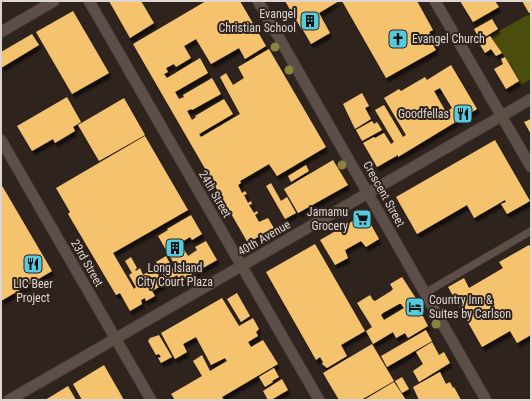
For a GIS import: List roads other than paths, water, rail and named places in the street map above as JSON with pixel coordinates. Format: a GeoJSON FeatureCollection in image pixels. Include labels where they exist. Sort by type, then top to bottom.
{"type":"FeatureCollection","features":[{"type":"Feature","properties":{"kind":"street"},"geometry":{"type":"LineString","coordinates":[[1,32],[54,1]]}},
{"type":"Feature","properties":{"kind":"street","name":"24th Street"},"geometry":{"type":"LineString","coordinates":[[89,1],[319,400]]}},
{"type":"Feature","properties":{"kind":"street","name":"Crescent Street"},"geometry":{"type":"LineString","coordinates":[[258,1],[486,400]]}},
{"type":"Feature","properties":{"kind":"street"},"geometry":{"type":"LineString","coordinates":[[435,1],[531,167]]}},
{"type":"Feature","properties":{"kind":"street","name":"40th Avenue"},"geometry":{"type":"LineString","coordinates":[[9,400],[531,99]]}},
{"type":"Feature","properties":{"kind":"street","name":"23rd Street"},"geometry":{"type":"LineString","coordinates":[[1,140],[151,400]]}},
{"type":"Feature","properties":{"kind":"lane"},"geometry":{"type":"LineString","coordinates":[[425,293],[531,231]]}},
{"type":"Feature","properties":{"kind":"place","name":"Evangel Christian School"},"geometry":{"type":"Point","coordinates":[310,21]}},
{"type":"Feature","properties":{"kind":"place","name":"Evangel Church"},"geometry":{"type":"Point","coordinates":[398,39]}},
{"type":"Feature","properties":{"kind":"place","name":"Goodfellas"},"geometry":{"type":"Point","coordinates":[463,114]}},
{"type":"Feature","properties":{"kind":"place","name":"Jamamu Grocery"},"geometry":{"type":"Point","coordinates":[362,219]}},
{"type":"Feature","properties":{"kind":"place","name":"Long Island City Court Plaza"},"geometry":{"type":"Point","coordinates":[175,248]}},
{"type":"Feature","properties":{"kind":"place","name":"LIC Beer Project"},"geometry":{"type":"Point","coordinates":[33,264]}},
{"type":"Feature","properties":{"kind":"place","name":"Country Inn & Suites by Carlson"},"geometry":{"type":"Point","coordinates":[415,307]}}]}
